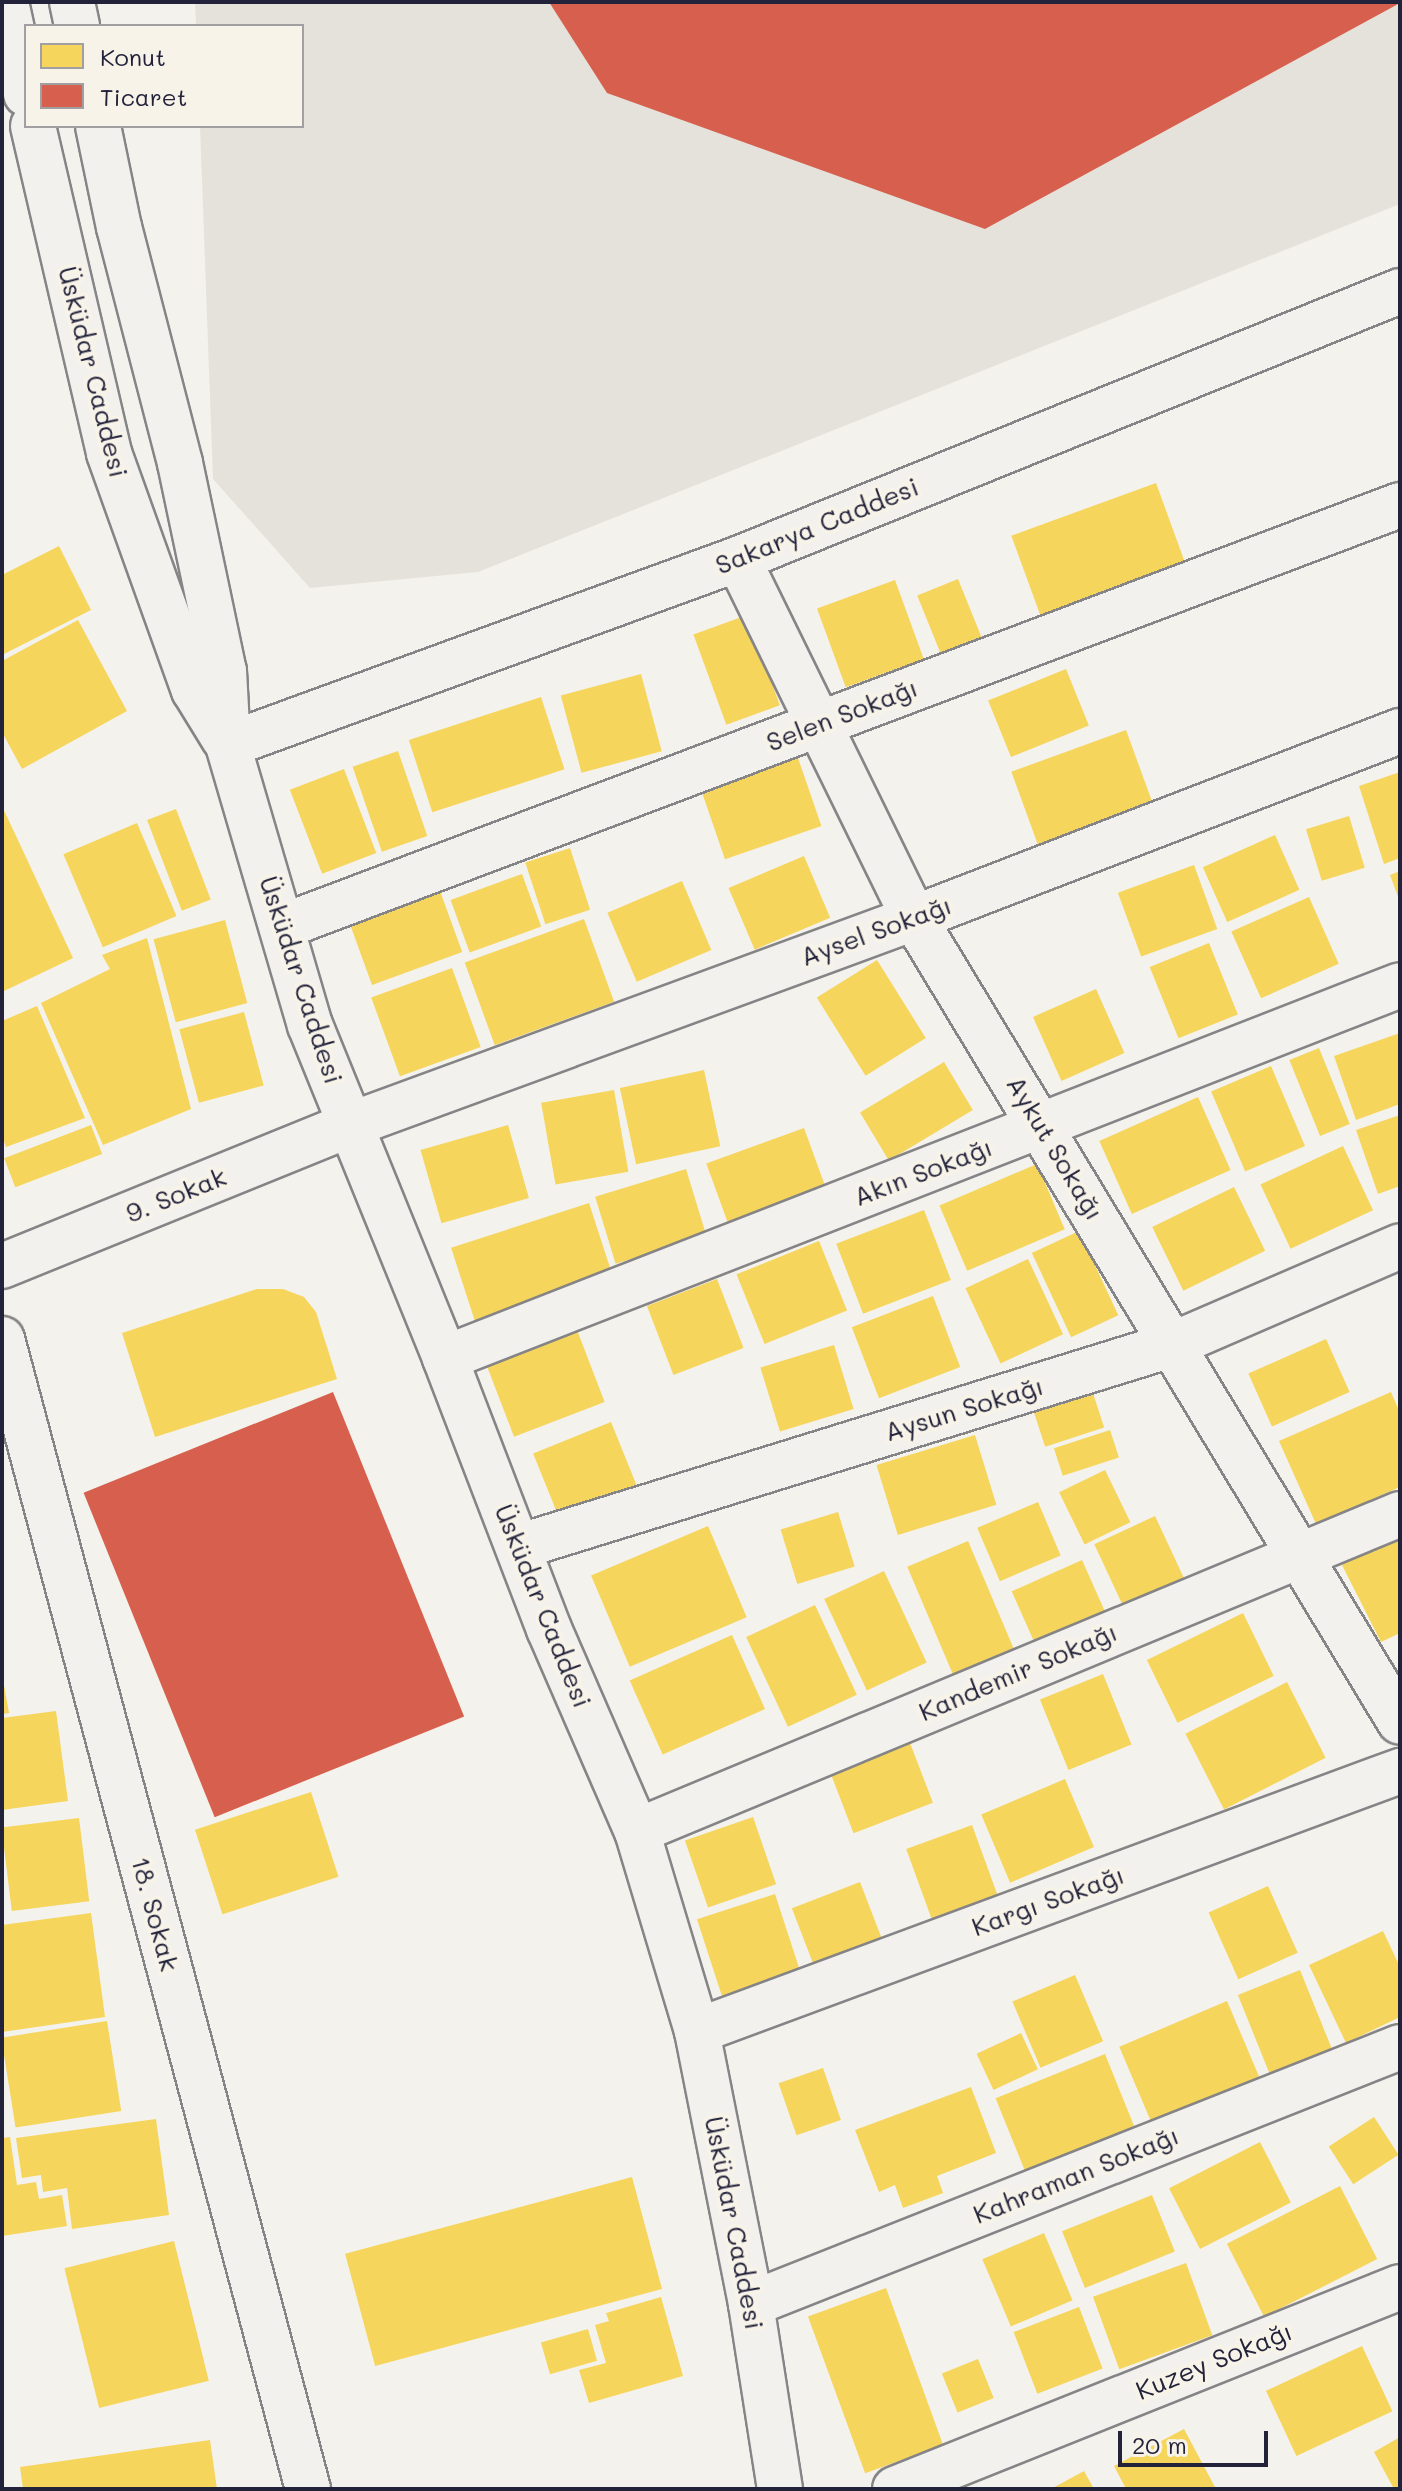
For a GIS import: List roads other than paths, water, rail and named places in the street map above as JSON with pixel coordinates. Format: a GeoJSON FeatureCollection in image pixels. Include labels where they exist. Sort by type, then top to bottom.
{"type":"FeatureCollection","features":[{"type":"Feature","properties":{"kind":"street"},"geometry":{"type":"LineString","coordinates":[[6,2],[24,85]]}},
{"type":"Feature","properties":{"kind":"street"},"geometry":{"type":"LineString","coordinates":[[72,2],[77,24]]}},
{"type":"Feature","properties":{"kind":"street","name":"Üsküdar Caddesi"},"geometry":{"type":"LineString","coordinates":[[33,128],[109,453],[194,690],[228,745]]}},
{"type":"Feature","properties":{"kind":"street","name":"Üsküdar Caddesi"},"geometry":{"type":"LineString","coordinates":[[98,128],[119,227],[184,478],[224,671],[228,745],[284,926],[310,1025],[445,1358],[549,1629],[637,1831],[697,2031],[751,2304],[780,2489]]}},
{"type":"Feature","properties":{"kind":"street","name":"Sakarya Caddesi"},"geometry":{"type":"LineString","coordinates":[[228,745],[738,559],[1400,291]]}},
{"type":"Feature","properties":{"kind":"street","name":"Selen Sokağı"},"geometry":{"type":"LineString","coordinates":[[284,926],[1400,505]]}},
{"type":"Feature","properties":{"kind":"street","name":"Aykut Sokağı"},"geometry":{"type":"LineString","coordinates":[[738,559],[821,722],[914,918],[1400,1722]]}},
{"type":"Feature","properties":{"kind":"street","name":"Aysel Sokağı"},"geometry":{"type":"LineString","coordinates":[[350,1125],[914,918],[1400,731]]}},
{"type":"Feature","properties":{"kind":"street","name":"Akın Sokağı"},"geometry":{"type":"LineString","coordinates":[[445,1358],[1400,985]]}},
{"type":"Feature","properties":{"kind":"street","name":"9. Sokak"},"geometry":{"type":"LineString","coordinates":[[2,1266],[350,1125]]}},
{"type":"Feature","properties":{"kind":"street","name":"Aysun Sokağı"},"geometry":{"type":"LineString","coordinates":[[518,1547],[1174,1344],[1400,1246]]}},
{"type":"Feature","properties":{"kind":"street","name":"18. Sokak"},"geometry":{"type":"LineString","coordinates":[[2,1339],[308,2489]]}},
{"type":"Feature","properties":{"kind":"street","name":"Kandemir Sokağı"},"geometry":{"type":"LineString","coordinates":[[637,1831],[1400,1514]]}},
{"type":"Feature","properties":{"kind":"street","name":"Kargı Sokağı"},"geometry":{"type":"LineString","coordinates":[[697,2031],[1400,1771]]}},
{"type":"Feature","properties":{"kind":"street","name":"Kahraman Sokağı"},"geometry":{"type":"LineString","coordinates":[[751,2304],[1400,2047]]}},
{"type":"Feature","properties":{"kind":"street","name":"Kuzey Sokağı"},"geometry":{"type":"LineString","coordinates":[[895,2489],[1400,2287]]}}]}
